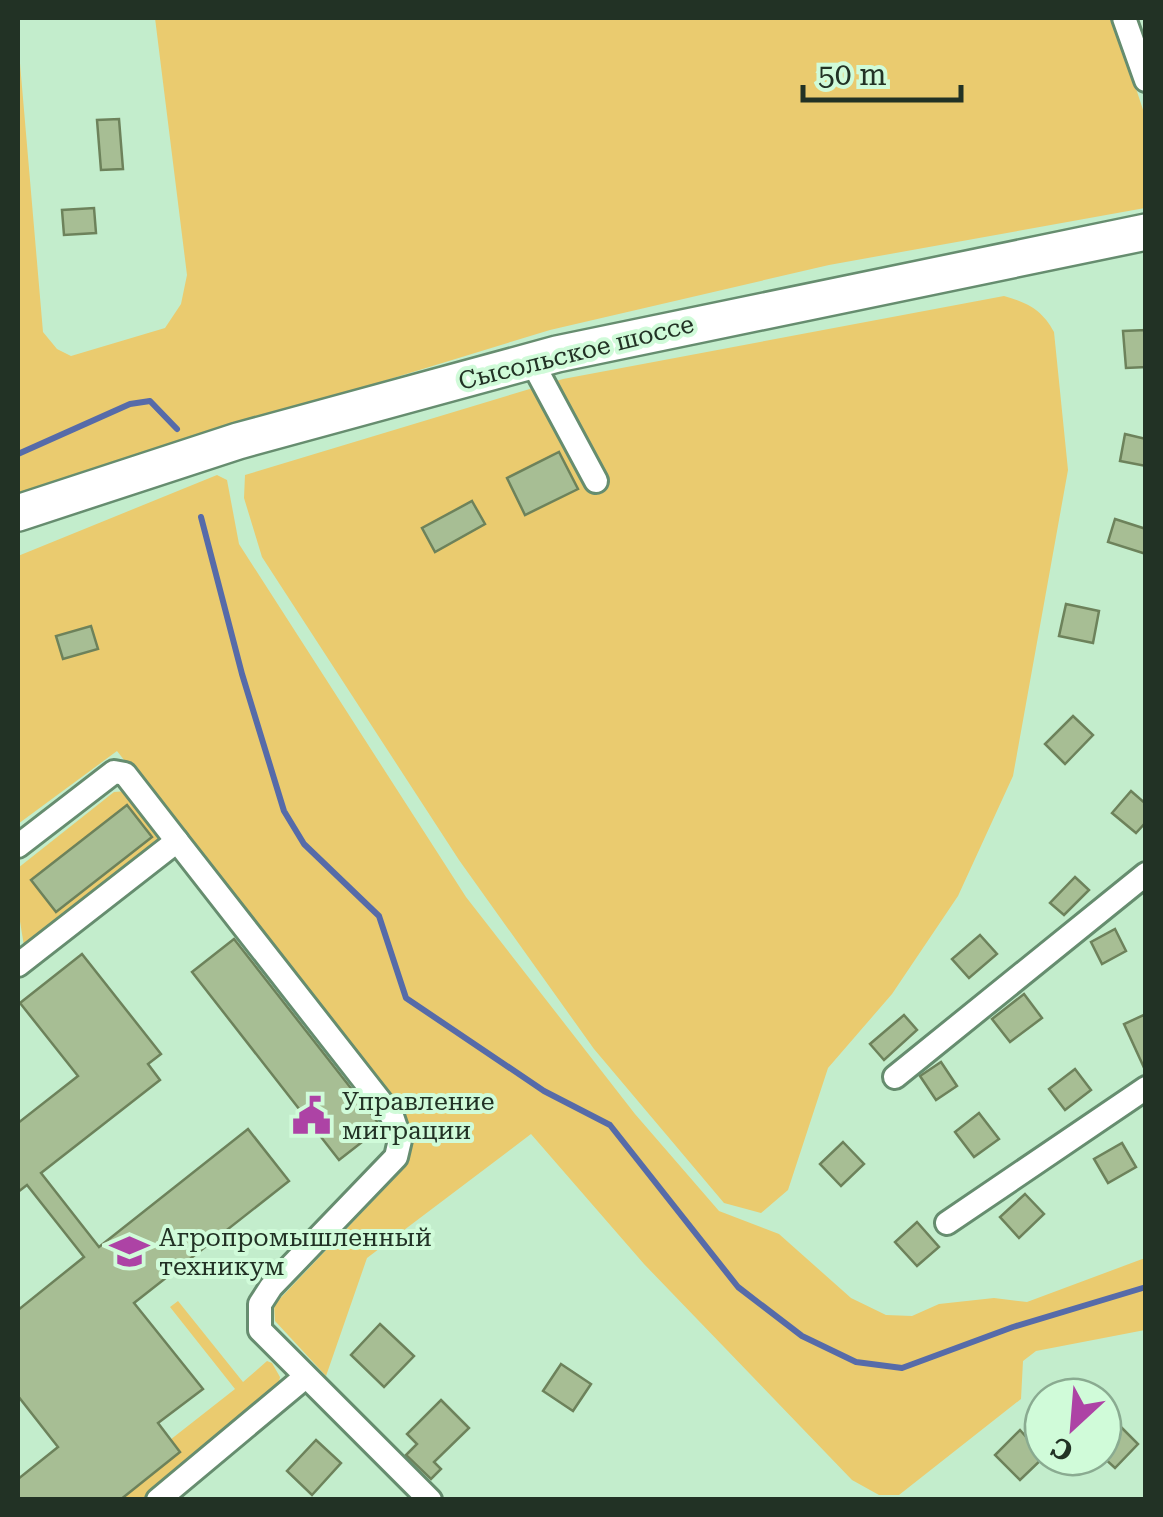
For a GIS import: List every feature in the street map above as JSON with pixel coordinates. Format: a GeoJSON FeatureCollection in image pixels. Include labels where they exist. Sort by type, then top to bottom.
{"type":"FeatureCollection","features":[{"type":"Feature","properties":{"kind":"highway","name":"Сысольское шоссе"},"geometry":{"type":"LineString","coordinates":[[18,513],[238,441],[532,360],[1146,232]]}},
{"type":"Feature","properties":{"kind":"street"},"geometry":{"type":"LineString","coordinates":[[1124,18],[1146,80]]}},
{"type":"Feature","properties":{"kind":"street"},"geometry":{"type":"LineString","coordinates":[[532,360],[596,481]]}},
{"type":"Feature","properties":{"kind":"street"},"geometry":{"type":"LineString","coordinates":[[18,846],[114,772],[125,774],[392,1116],[400,1140],[396,1157],[270,1287],[260,1304],[260,1330],[430,1500]]}},
{"type":"Feature","properties":{"kind":"street"},"geometry":{"type":"LineString","coordinates":[[18,965],[177,841]]}},
{"type":"Feature","properties":{"kind":"street"},"geometry":{"type":"LineString","coordinates":[[895,1077],[1146,874]]}},
{"type":"Feature","properties":{"kind":"street"},"geometry":{"type":"LineString","coordinates":[[947,1223],[1146,1088]]}},
{"type":"Feature","properties":{"kind":"street"},"geometry":{"type":"LineString","coordinates":[[158,1500],[304,1378]]}},
{"type":"Feature","properties":{"kind":"shaded area"},"geometry":{"type":"Polygon","coordinates":[[[155,18],[1113,18],[1145,116],[1145,208],[829,265],[550,330],[18,493],[18,40],[43,332],[57,349],[71,356],[165,328],[181,304],[187,275],[155,18]]]}},
{"type":"Feature","properties":{"kind":"shaded area"},"geometry":{"type":"Polygon","coordinates":[[[1004,296],[1034,308],[1054,332],[1068,470],[1013,776],[958,896],[892,994],[828,1068],[788,1190],[761,1213],[724,1203],[594,1049],[459,860],[262,557],[244,498],[245,475],[563,379],[1004,296]]]}},
{"type":"Feature","properties":{"kind":"shaded area"},"geometry":{"type":"Polygon","coordinates":[[[217,475],[227,480],[239,544],[466,897],[635,1114],[719,1211],[779,1234],[851,1298],[886,1315],[912,1316],[939,1304],[994,1298],[1027,1302],[1145,1258],[1145,1330],[1036,1351],[1023,1361],[1021,1399],[899,1495],[879,1495],[852,1480],[644,1264],[531,1134],[367,1258],[326,1376],[275,1321],[274,1305],[406,1166],[409,1135],[399,1111],[117,751],[18,824],[18,556],[217,475]]]}},
{"type":"Feature","properties":{"kind":"shaded area"},"geometry":{"type":"Polygon","coordinates":[[[127,791],[160,841],[24,946],[18,909],[18,868],[114,792],[127,791]]]}},
{"type":"Feature","properties":{"kind":"shaded area"},"geometry":{"type":"Polygon","coordinates":[[[178,1301],[243,1382],[267,1361],[280,1377],[278,1389],[145,1499],[120,1500],[170,1440],[235,1389],[170,1307],[178,1301]]]}},
{"type":"Feature","properties":{"kind":"building"},"geometry":{"type":"Polygon","coordinates":[[[119,119],[123,169],[101,170],[97,120],[119,119]]]}},
{"type":"Feature","properties":{"kind":"building"},"geometry":{"type":"Polygon","coordinates":[[[94,208],[96,233],[64,235],[62,210],[94,208]]]}},
{"type":"Feature","properties":{"kind":"building"},"geometry":{"type":"Polygon","coordinates":[[[1146,330],[1146,367],[1126,368],[1123,331],[1146,330]]]}},
{"type":"Feature","properties":{"kind":"building"},"geometry":{"type":"Polygon","coordinates":[[[1125,434],[1146,439],[1146,466],[1120,461],[1125,434]]]}},
{"type":"Feature","properties":{"kind":"building"},"geometry":{"type":"Polygon","coordinates":[[[559,452],[578,489],[525,515],[507,478],[559,452]]]}},
{"type":"Feature","properties":{"kind":"building"},"geometry":{"type":"Polygon","coordinates":[[[472,501],[485,524],[435,552],[422,528],[472,501]]]}},
{"type":"Feature","properties":{"kind":"building"},"geometry":{"type":"Polygon","coordinates":[[[1115,519],[1146,529],[1146,554],[1108,542],[1115,519]]]}},
{"type":"Feature","properties":{"kind":"building"},"geometry":{"type":"Polygon","coordinates":[[[1066,604],[1099,611],[1093,643],[1059,636],[1066,604]]]}},
{"type":"Feature","properties":{"kind":"building"},"geometry":{"type":"Polygon","coordinates":[[[91,626],[98,649],[63,659],[56,636],[91,626]]]}},
{"type":"Feature","properties":{"kind":"building"},"geometry":{"type":"Polygon","coordinates":[[[1073,716],[1093,735],[1065,764],[1045,744],[1073,716]]]}},
{"type":"Feature","properties":{"kind":"building"},"geometry":{"type":"Polygon","coordinates":[[[1131,791],[1146,804],[1146,822],[1136,833],[1112,813],[1131,791]]]}},
{"type":"Feature","properties":{"kind":"building"},"geometry":{"type":"Polygon","coordinates":[[[127,805],[152,837],[56,912],[31,880],[127,805]]]}},
{"type":"Feature","properties":{"kind":"building"},"geometry":{"type":"Polygon","coordinates":[[[1075,877],[1089,890],[1064,915],[1050,903],[1075,877]]]}},
{"type":"Feature","properties":{"kind":"building"},"geometry":{"type":"Polygon","coordinates":[[[1115,929],[1126,951],[1102,964],[1091,942],[1115,929]]]}},
{"type":"Feature","properties":{"kind":"building"},"geometry":{"type":"Polygon","coordinates":[[[980,935],[997,954],[969,978],[952,959],[980,935]]]}},
{"type":"Feature","properties":{"kind":"building"},"geometry":{"type":"Polygon","coordinates":[[[234,939],[379,1124],[380,1128],[339,1160],[192,972],[234,939]]]}},
{"type":"Feature","properties":{"kind":"building"},"geometry":{"type":"Polygon","coordinates":[[[82,954],[161,1054],[148,1064],[160,1080],[41,1173],[99,1247],[248,1129],[289,1181],[134,1303],[203,1389],[158,1423],[180,1452],[120,1500],[18,1500],[18,1479],[58,1447],[18,1396],[18,1310],[84,1257],[27,1185],[18,1192],[18,1123],[78,1076],[20,1003],[82,954]]]}},
{"type":"Feature","properties":{"kind":"building"},"geometry":{"type":"Polygon","coordinates":[[[1024,994],[1042,1018],[1010,1042],[992,1019],[1024,994]]]}},
{"type":"Feature","properties":{"kind":"building"},"geometry":{"type":"Polygon","coordinates":[[[1146,1014],[1146,1072],[1124,1024],[1146,1014]]]}},
{"type":"Feature","properties":{"kind":"building"},"geometry":{"type":"Polygon","coordinates":[[[904,1015],[917,1030],[884,1060],[870,1044],[904,1015]]]}},
{"type":"Feature","properties":{"kind":"building"},"geometry":{"type":"Polygon","coordinates":[[[941,1062],[957,1086],[936,1100],[920,1076],[941,1062]]]}},
{"type":"Feature","properties":{"kind":"building"},"geometry":{"type":"Polygon","coordinates":[[[1075,1069],[1091,1090],[1065,1110],[1049,1089],[1075,1069]]]}},
{"type":"Feature","properties":{"kind":"building"},"geometry":{"type":"Polygon","coordinates":[[[979,1113],[999,1139],[974,1157],[955,1132],[979,1113]]]}},
{"type":"Feature","properties":{"kind":"building"},"geometry":{"type":"Polygon","coordinates":[[[843,1142],[864,1164],[841,1186],[820,1164],[843,1142]]]}},
{"type":"Feature","properties":{"kind":"building"},"geometry":{"type":"Polygon","coordinates":[[[1122,1143],[1136,1167],[1108,1183],[1094,1159],[1122,1143]]]}},
{"type":"Feature","properties":{"kind":"building"},"geometry":{"type":"Polygon","coordinates":[[[1025,1194],[1044,1214],[1019,1238],[1000,1217],[1025,1194]]]}},
{"type":"Feature","properties":{"kind":"building"},"geometry":{"type":"Polygon","coordinates":[[[917,1222],[939,1247],[917,1266],[895,1242],[917,1222]]]}},
{"type":"Feature","properties":{"kind":"building"},"geometry":{"type":"Polygon","coordinates":[[[380,1324],[414,1356],[384,1387],[351,1355],[380,1324]]]}},
{"type":"Feature","properties":{"kind":"building"},"geometry":{"type":"Polygon","coordinates":[[[561,1364],[591,1384],[573,1411],[543,1391],[561,1364]]]}},
{"type":"Feature","properties":{"kind":"building"},"geometry":{"type":"Polygon","coordinates":[[[441,1400],[469,1428],[434,1462],[441,1469],[431,1479],[406,1455],[417,1444],[407,1434],[441,1400]]]}},
{"type":"Feature","properties":{"kind":"building"},"geometry":{"type":"Polygon","coordinates":[[[1123,1429],[1138,1444],[1123,1460],[1123,1429]]]}},
{"type":"Feature","properties":{"kind":"building"},"geometry":{"type":"Polygon","coordinates":[[[1020,1430],[1023,1477],[1020,1480],[995,1455],[1020,1430]]]}},
{"type":"Feature","properties":{"kind":"building"},"geometry":{"type":"Polygon","coordinates":[[[316,1440],[341,1463],[312,1495],[287,1471],[316,1440]]]}},
{"type":"Feature","properties":{"kind":"waterway"},"geometry":{"type":"LineString","coordinates":[[18,454],[130,404],[150,401],[177,429]]}},
{"type":"Feature","properties":{"kind":"waterway"},"geometry":{"type":"LineString","coordinates":[[201,517],[242,674],[284,811],[304,844],[379,916],[406,998],[544,1091],[610,1125],[738,1287],[802,1336],[856,1362],[902,1368],[1013,1327],[1146,1287]]}},
{"type":"Feature","properties":{"kind":"place","name":"Управление миграции"},"geometry":{"type":"Point","coordinates":[312,1115]}},
{"type":"Feature","properties":{"kind":"place","name":"Агропромышленный техникум"},"geometry":{"type":"Point","coordinates":[129,1251]}}]}
